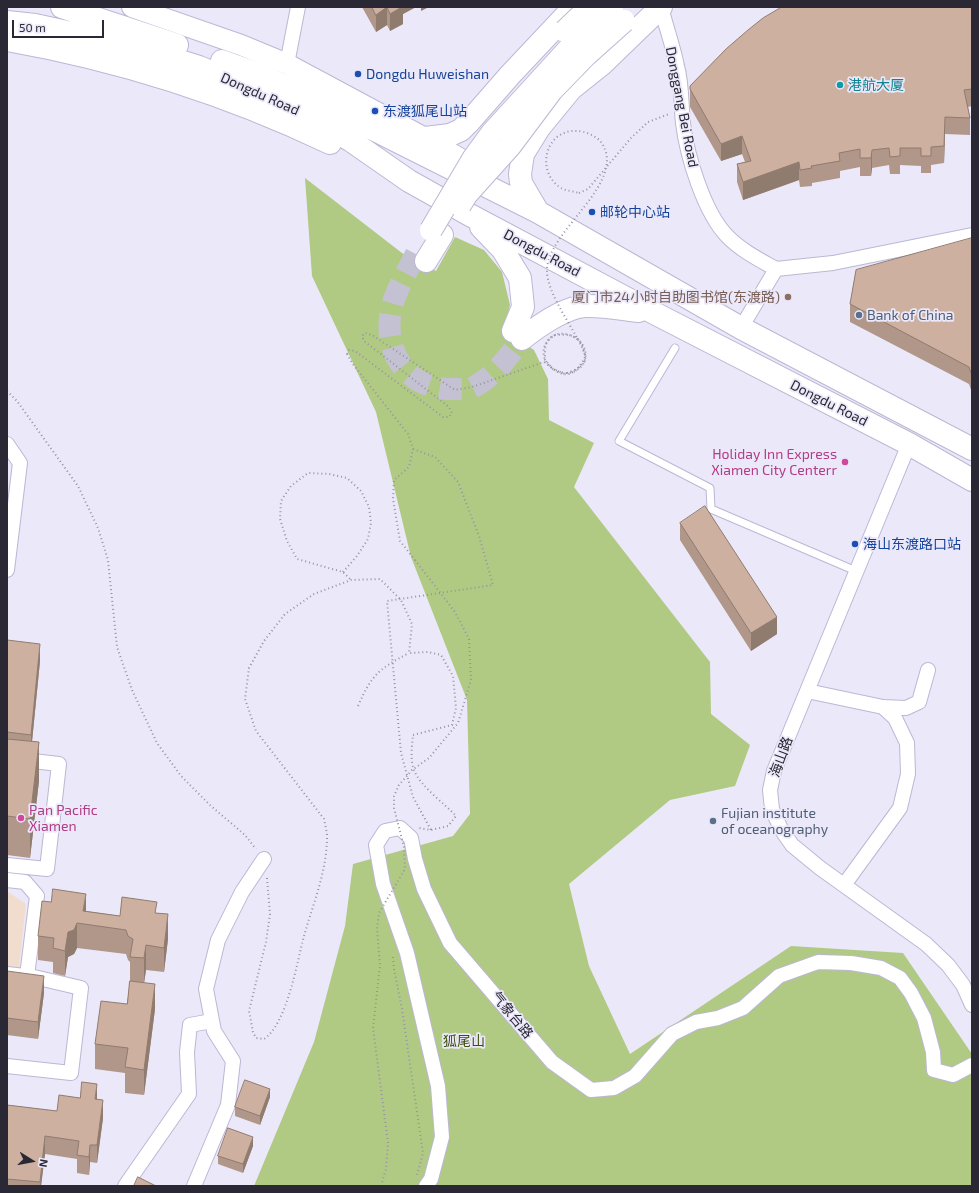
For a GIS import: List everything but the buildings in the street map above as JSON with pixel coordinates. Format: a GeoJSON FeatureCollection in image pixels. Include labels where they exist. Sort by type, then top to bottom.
{"type":"FeatureCollection","features":[{"type":"Feature","properties":{"kind":"main road"},"geometry":{"type":"LineString","coordinates":[[62,7],[201,60]]}},
{"type":"Feature","properties":{"kind":"main road"},"geometry":{"type":"LineString","coordinates":[[132,7],[241,45],[287,64],[425,138],[491,177],[538,212]]}},
{"type":"Feature","properties":{"kind":"main road"},"geometry":{"type":"LineString","coordinates":[[461,130],[574,7]]}},
{"type":"Feature","properties":{"kind":"main road"},"geometry":{"type":"LineString","coordinates":[[436,233],[460,170],[494,116],[534,66],[590,7]]}},
{"type":"Feature","properties":{"kind":"main road"},"geometry":{"type":"LineString","coordinates":[[539,128],[531,134],[524,135],[502,126],[500,119],[557,51],[600,7]]}},
{"type":"Feature","properties":{"kind":"main road"},"geometry":{"type":"LineString","coordinates":[[421,258],[436,233],[474,159],[492,133],[578,39],[620,12],[661,7]]}},
{"type":"Feature","properties":{"kind":"main road"},"geometry":{"type":"LineString","coordinates":[[538,212],[525,191],[520,174],[523,154],[539,128],[571,90],[601,65],[661,7]]}},
{"type":"Feature","properties":{"kind":"main road"},"geometry":{"type":"LineString","coordinates":[[7,8],[38,10],[201,60]]}},
{"type":"Feature","properties":{"kind":"main road"},"geometry":{"type":"LineString","coordinates":[[436,233],[467,204],[552,90],[586,55],[620,12]]}},
{"type":"Feature","properties":{"kind":"main road"},"geometry":{"type":"LineString","coordinates":[[7,22],[35,25],[201,60]]}},
{"type":"Feature","properties":{"kind":"main road"},"geometry":{"type":"LineString","coordinates":[[7,40],[77,53],[174,80],[248,106],[409,181]]}},
{"type":"Feature","properties":{"kind":"main road","name":"Dongdu Road"},"geometry":{"type":"LineString","coordinates":[[201,60],[261,75],[319,102],[538,212],[742,328],[972,449]]}},
{"type":"Feature","properties":{"kind":"main road","name":"Dongdu Road"},"geometry":{"type":"LineString","coordinates":[[201,60],[277,99],[350,140],[409,181],[467,204],[656,314],[909,444],[972,480]]}},
{"type":"Feature","properties":{"kind":"main road"},"geometry":{"type":"LineString","coordinates":[[319,102],[491,177]]}},
{"type":"Feature","properties":{"kind":"main road"},"geometry":{"type":"LineString","coordinates":[[425,138],[450,135],[461,130],[484,126],[495,121],[504,113]]}},
{"type":"Feature","properties":{"kind":"main road"},"geometry":{"type":"LineString","coordinates":[[467,204],[503,250],[520,278],[523,307],[517,335],[547,320],[583,306],[612,307],[656,314]]}},
{"type":"Feature","properties":{"kind":"street"},"geometry":{"type":"LineString","coordinates":[[287,64],[298,7]]}},
{"type":"Feature","properties":{"kind":"street","name":"Donggang Bei Road"},"geometry":{"type":"LineString","coordinates":[[661,7],[677,66],[682,109],[692,165],[703,195],[717,223],[728,237],[742,249],[776,269]]}},
{"type":"Feature","properties":{"kind":"street"},"geometry":{"type":"LineString","coordinates":[[742,328],[776,269],[834,264],[972,234]]}},
{"type":"Feature","properties":{"kind":"street"},"geometry":{"type":"LineString","coordinates":[[7,444],[20,463],[7,570]]}},
{"type":"Feature","properties":{"kind":"street","name":"海山路"},"geometry":{"type":"LineString","coordinates":[[909,444],[774,771],[770,790],[772,808],[781,829],[792,845],[844,885],[926,944],[948,965],[963,985],[972,1005]]}},
{"type":"Feature","properties":{"kind":"street"},"geometry":{"type":"LineString","coordinates":[[806,691],[883,707],[906,708],[919,702],[928,670]]}},
{"type":"Feature","properties":{"kind":"street"},"geometry":{"type":"LineString","coordinates":[[844,885],[900,808],[908,774],[907,743],[895,718],[883,707]]}},
{"type":"Feature","properties":{"kind":"street"},"geometry":{"type":"LineString","coordinates":[[7,758],[59,764],[47,869],[7,865]]}},
{"type":"Feature","properties":{"kind":"street"},"geometry":{"type":"LineString","coordinates":[[405,833],[400,828],[385,831],[376,845],[383,884],[407,952],[438,1086],[442,1138],[431,1179],[421,1183]]}},
{"type":"Feature","properties":{"kind":"street","name":"气象台路"},"geometry":{"type":"LineString","coordinates":[[405,833],[410,838],[414,859],[424,889],[450,943],[552,1062],[591,1090],[614,1088],[635,1076],[672,1034],[696,1022],[718,1018],[743,1008],[779,976],[818,962],[851,963],[881,968],[900,978],[911,992],[924,1018],[933,1052],[934,1070],[953,1075],[972,1065]]}},
{"type":"Feature","properties":{"kind":"street"},"geometry":{"type":"LineString","coordinates":[[194,1186],[228,1105],[233,1061],[214,1031],[206,989],[218,940],[242,892],[264,859]]}},
{"type":"Feature","properties":{"kind":"street"},"geometry":{"type":"LineString","coordinates":[[7,880],[25,882],[37,896],[27,976]]}},
{"type":"Feature","properties":{"kind":"street"},"geometry":{"type":"LineString","coordinates":[[7,974],[27,976],[81,988],[71,1073],[7,1066]]}},
{"type":"Feature","properties":{"kind":"street"},"geometry":{"type":"LineString","coordinates":[[125,1186],[189,1094],[187,1052],[190,1025],[212,1021]]}},
{"type":"Feature","properties":{"kind":"lane"},"geometry":{"type":"LineString","coordinates":[[675,348],[619,442],[710,488],[711,509],[856,572]]}},
{"type":"Feature","properties":{"kind":"path"},"geometry":{"type":"LineString","coordinates":[[382,1186],[386,1169],[388,1143],[373,1028],[380,965],[377,929],[379,913],[404,869],[404,846],[394,808],[394,796],[398,785],[412,770],[429,758],[458,723],[471,680],[469,639],[455,612],[400,541],[393,498],[394,480],[410,467],[413,449],[408,434],[352,364],[347,354],[349,350],[354,351],[443,416],[449,417],[452,413],[449,407],[364,342],[362,336],[365,333],[372,335],[455,390],[472,386],[544,362],[551,369],[562,374],[576,371],[581,366],[585,361],[585,354],[584,347],[580,342],[576,338],[571,336],[566,334],[560,335],[554,335],[550,340],[546,344],[544,355],[547,361],[550,367],[560,373],[566,373],[572,372],[577,368],[583,364],[584,358],[586,352],[584,345],[578,340],[572,336],[565,335],[559,334],[554,337],[549,340],[547,344],[546,348],[545,354],[545,360],[549,364],[553,368],[559,371],[565,374],[571,371],[577,368],[582,363],[586,357],[584,349],[581,342],[556,300],[547,269],[551,251],[602,179],[608,162],[606,150],[599,140],[589,134],[577,130],[564,133],[553,139],[546,151],[546,167],[550,178],[562,188],[579,192],[588,189],[630,138],[648,122],[682,109]]}},
{"type":"Feature","properties":{"kind":"path"},"geometry":{"type":"LineString","coordinates":[[7,392],[17,401],[78,486],[98,528],[108,560],[117,647],[132,690],[156,742],[181,776],[211,806],[245,835],[264,859],[270,890],[270,914],[266,942],[249,1010],[253,1032],[256,1038],[264,1039],[269,1036],[279,1020],[292,984],[323,870],[327,836],[324,819],[256,731],[245,699],[249,668],[264,641],[285,614],[314,594],[351,580],[380,579],[401,600],[412,624],[409,653]]}},
{"type":"Feature","properties":{"kind":"path"},"geometry":{"type":"LineString","coordinates":[[413,449],[435,457],[458,482],[479,536],[493,585],[387,601],[401,753],[413,797],[430,830]]}},
{"type":"Feature","properties":{"kind":"path"},"geometry":{"type":"LineString","coordinates":[[343,572],[357,556],[368,539],[371,523],[369,507],[361,491],[347,478],[329,474],[308,473],[291,486],[281,501],[280,519],[287,541],[297,559],[343,572],[351,580]]}},
{"type":"Feature","properties":{"kind":"path"},"geometry":{"type":"LineString","coordinates":[[358,706],[367,685],[383,666],[409,653],[428,652],[442,655],[453,676],[456,708],[452,726],[413,735],[412,754],[414,770],[434,796],[448,807],[456,816],[448,826],[430,830],[416,828],[405,833]]}},
{"type":"Feature","properties":{"kind":"path"},"geometry":{"type":"LineString","coordinates":[[394,955],[394,969],[402,1009],[423,1153],[421,1183]]}},
{"type":"Feature","properties":{"kind":"shaded area"},"geometry":{"type":"Polygon","coordinates":[[[7,891],[26,904],[19,968],[7,966],[7,891]]]}},
{"type":"Feature","properties":{"kind":"green space","name":"狐尾山"},"geometry":{"type":"Polygon","coordinates":[[[305,178],[402,253],[436,271],[455,237],[484,250],[502,272],[510,305],[504,330],[534,350],[548,379],[549,420],[594,443],[574,487],[710,662],[711,714],[750,745],[735,786],[670,800],[569,884],[589,966],[630,1054],[791,946],[903,953],[972,1054],[972,1186],[254,1186],[314,1042],[345,926],[353,864],[453,836],[470,814],[467,700],[411,557],[376,412],[312,276],[305,178]]]}},
{"type":"Feature","properties":{"kind":"tunnel"},"geometry":{"type":"LineString","coordinates":[[416,254],[400,284],[390,316],[390,331],[396,357],[403,368],[412,376],[423,383],[436,388],[472,388],[494,372],[506,360],[522,339]]}},
{"type":"Feature","properties":{"kind":"place","name":"Dongdu Huweishan"},"geometry":{"type":"Point","coordinates":[358,74]}},
{"type":"Feature","properties":{"kind":"place","name":"港航大厦"},"geometry":{"type":"Point","coordinates":[840,85]}},
{"type":"Feature","properties":{"kind":"place","name":"东渡狐尾山站"},"geometry":{"type":"Point","coordinates":[375,111]}},
{"type":"Feature","properties":{"kind":"place","name":"邮轮中心站"},"geometry":{"type":"Point","coordinates":[592,212]}},
{"type":"Feature","properties":{"kind":"place","name":"厦门市24小时自助图书馆(东渡路)"},"geometry":{"type":"Point","coordinates":[788,297]}},
{"type":"Feature","properties":{"kind":"place","name":"Bank of China"},"geometry":{"type":"Point","coordinates":[859,315]}},
{"type":"Feature","properties":{"kind":"place","name":"Holiday Inn Express Xiamen City Centerr"},"geometry":{"type":"Point","coordinates":[845,462]}},
{"type":"Feature","properties":{"kind":"place","name":"海山东渡路口站"},"geometry":{"type":"Point","coordinates":[855,544]}},
{"type":"Feature","properties":{"kind":"place","name":"Pan Pacific Xiamen"},"geometry":{"type":"Point","coordinates":[21,818]}},
{"type":"Feature","properties":{"kind":"place","name":"Fujian institute of oceanography"},"geometry":{"type":"Point","coordinates":[713,821]}}]}
